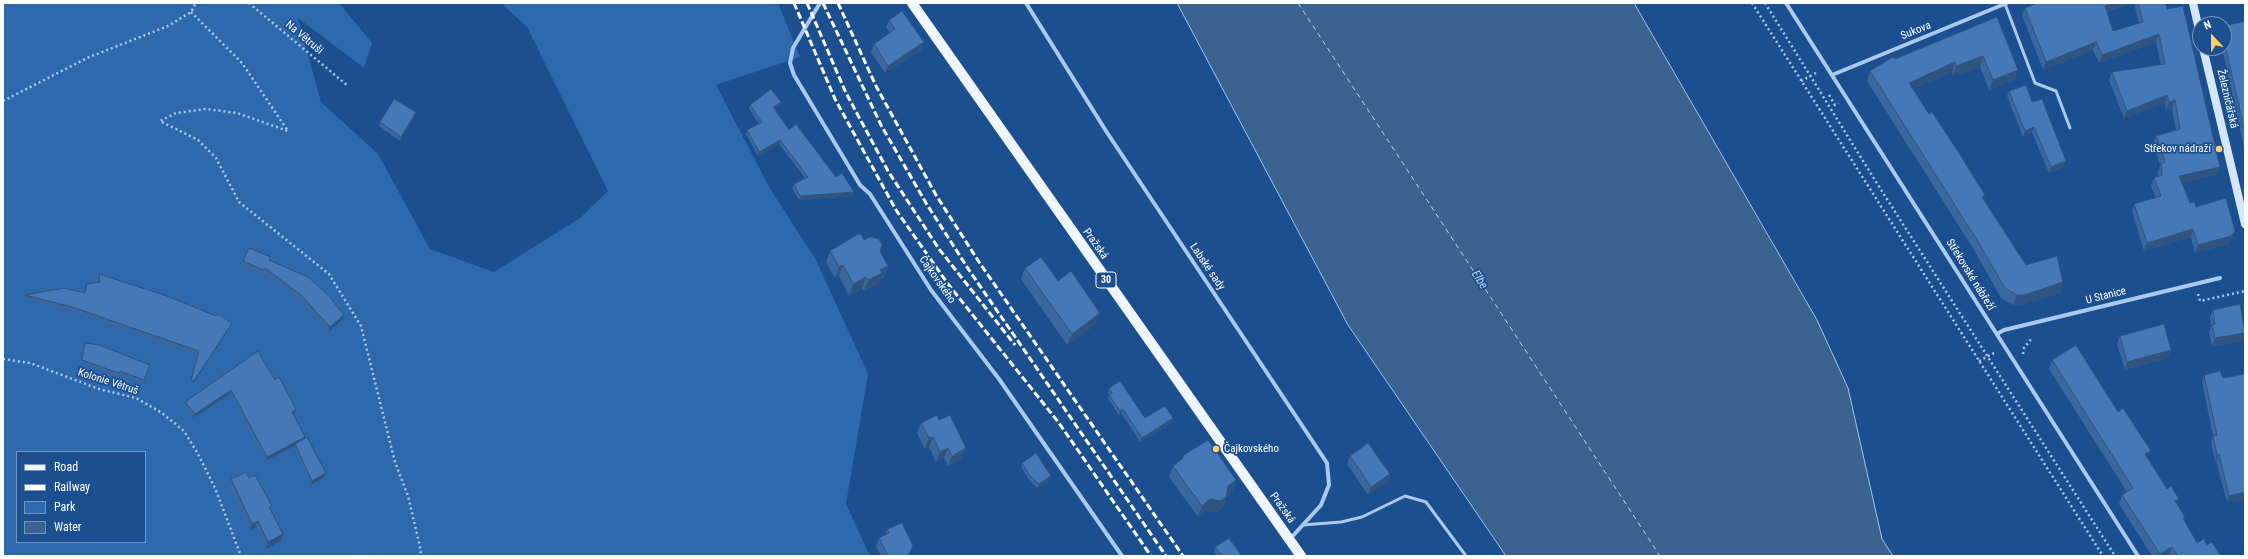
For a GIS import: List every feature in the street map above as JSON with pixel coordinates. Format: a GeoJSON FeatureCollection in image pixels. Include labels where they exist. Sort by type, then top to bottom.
{"type":"FeatureCollection","features":[{"type":"Feature","properties":{"kind":"main road","name":"Pražská"},"geometry":{"type":"LineString","coordinates":[[912,3],[1301,556]]}},
{"type":"Feature","properties":{"kind":"main road"},"geometry":{"type":"LineString","coordinates":[[2193,3],[2196,16]]}},
{"type":"Feature","properties":{"kind":"main road","name":"Železničářská"},"geometry":{"type":"LineString","coordinates":[[2205,56],[2245,224]]}},
{"type":"Feature","properties":{"kind":"street","name":"Čajkovského"},"geometry":{"type":"LineString","coordinates":[[820,3],[793,48],[790,63],[794,75],[860,185],[870,194],[931,290],[994,373],[1122,556]]}},
{"type":"Feature","properties":{"kind":"street","name":"Labské sady"},"geometry":{"type":"LineString","coordinates":[[1026,3],[1106,131],[1327,463],[1329,485],[1321,505],[1290,540]]}},
{"type":"Feature","properties":{"kind":"street","name":"Střekovské nábřeží"},"geometry":{"type":"LineString","coordinates":[[1786,3],[2138,556]]}},
{"type":"Feature","properties":{"kind":"street","name":"Sukova"},"geometry":{"type":"LineString","coordinates":[[1832,75],[2006,4]]}},
{"type":"Feature","properties":{"kind":"street","name":"U Stanice"},"geometry":{"type":"LineString","coordinates":[[1997,334],[2004,330],[2220,278]]}},
{"type":"Feature","properties":{"kind":"lane"},"geometry":{"type":"LineString","coordinates":[[2006,4],[2035,83],[2056,92],[2070,128]]}},
{"type":"Feature","properties":{"kind":"lane"},"geometry":{"type":"LineString","coordinates":[[1304,525],[1341,522],[1362,517],[1405,496],[1426,502],[1466,556]]}},
{"type":"Feature","properties":{"kind":"path"},"geometry":{"type":"LineString","coordinates":[[3,101],[87,58],[168,26],[191,12],[196,3]]}},
{"type":"Feature","properties":{"kind":"path","name":"Na Větruši"},"geometry":{"type":"LineString","coordinates":[[249,3],[348,86]]}},
{"type":"Feature","properties":{"kind":"path"},"geometry":{"type":"LineString","coordinates":[[1752,3],[2103,556]]}},
{"type":"Feature","properties":{"kind":"path"},"geometry":{"type":"LineString","coordinates":[[1765,3],[2115,556]]}},
{"type":"Feature","properties":{"kind":"path"},"geometry":{"type":"LineString","coordinates":[[191,12],[242,63],[288,131],[236,113],[206,109],[176,112],[160,121],[198,140],[216,158],[239,202],[329,274],[361,326],[395,462],[408,496],[421,551],[420,556]]}},
{"type":"Feature","properties":{"kind":"path"},"geometry":{"type":"LineString","coordinates":[[1801,81],[1816,73],[1820,80]]}},
{"type":"Feature","properties":{"kind":"path"},"geometry":{"type":"LineString","coordinates":[[1828,92],[1835,105],[1847,98]]}},
{"type":"Feature","properties":{"kind":"path"},"geometry":{"type":"LineString","coordinates":[[2196,284],[2200,300],[2245,291]]}},
{"type":"Feature","properties":{"kind":"path"},"geometry":{"type":"LineString","coordinates":[[1979,361],[1994,353],[1991,347]]}},
{"type":"Feature","properties":{"kind":"path","name":"Kolonie Větruš"},"geometry":{"type":"LineString","coordinates":[[3,359],[30,363],[99,389],[136,398],[162,413],[184,431],[198,454],[215,488],[241,556]]}},
{"type":"Feature","properties":{"kind":"green space"},"geometry":{"type":"Polygon","coordinates":[[[3,3],[339,3],[372,43],[364,68],[298,18],[321,102],[378,154],[430,249],[494,272],[580,218],[608,191],[527,27],[501,3],[778,3],[800,57],[716,85],[769,187],[816,260],[868,374],[846,504],[870,556],[3,556],[3,3]]]}},
{"type":"Feature","properties":{"kind":"water","name":"Elbe"},"geometry":{"type":"Polygon","coordinates":[[[1177,3],[1634,3],[1817,320],[1848,388],[1882,539],[1893,556],[1506,556],[1348,325],[1177,3]]]}},
{"type":"Feature","properties":{"kind":"building"},"geometry":{"type":"Polygon","coordinates":[[[2037,3],[2112,3],[2105,6],[2113,31],[2143,22],[2138,3],[2165,3],[2167,9],[2183,6],[2192,45],[2192,56],[2194,56],[2220,167],[2179,176],[2190,203],[2194,202],[2196,207],[2226,198],[2235,231],[2231,236],[2198,245],[2193,229],[2147,243],[2134,204],[2161,196],[2154,178],[2162,175],[2161,164],[2165,162],[2156,136],[2180,129],[2175,100],[2169,102],[2167,95],[2127,111],[2112,72],[2165,64],[2159,34],[2102,55],[2096,42],[2046,62],[2025,8],[2037,3]]]}},
{"type":"Feature","properties":{"kind":"building"},"geometry":{"type":"Polygon","coordinates":[[[902,11],[924,42],[888,66],[874,44],[895,29],[889,20],[902,11]]]}},
{"type":"Feature","properties":{"kind":"building"},"geometry":{"type":"Polygon","coordinates":[[[1997,17],[2018,70],[1993,80],[1983,56],[1956,66],[1955,62],[1909,83],[1929,114],[1932,112],[1959,153],[1985,195],[1982,197],[2026,265],[2057,256],[2063,282],[2024,295],[2017,295],[2005,288],[1977,240],[1870,71],[1893,57],[1895,59],[1997,17]]]}},
{"type":"Feature","properties":{"kind":"building"},"geometry":{"type":"Polygon","coordinates":[[[2245,21],[2245,133],[2228,56],[2232,56],[2232,24],[2245,21]]]}},
{"type":"Feature","properties":{"kind":"building"},"geometry":{"type":"Polygon","coordinates":[[[2026,85],[2032,102],[2042,99],[2066,161],[2051,167],[2034,127],[2025,131],[2009,91],[2026,85]]]}},
{"type":"Feature","properties":{"kind":"building"},"geometry":{"type":"Polygon","coordinates":[[[771,89],[781,102],[773,107],[789,130],[796,124],[836,177],[842,173],[854,192],[800,196],[794,184],[808,177],[780,140],[759,152],[747,130],[762,122],[750,105],[771,89]]]}},
{"type":"Feature","properties":{"kind":"building"},"geometry":{"type":"Polygon","coordinates":[[[394,99],[416,112],[401,137],[380,122],[394,99]]]}},
{"type":"Feature","properties":{"kind":"building"},"geometry":{"type":"Polygon","coordinates":[[[858,234],[861,234],[864,240],[870,237],[879,239],[882,245],[880,251],[888,266],[880,270],[882,273],[868,280],[866,277],[853,284],[843,265],[839,267],[830,251],[858,234]]]}},
{"type":"Feature","properties":{"kind":"building"},"geometry":{"type":"Polygon","coordinates":[[[249,248],[271,257],[269,260],[308,277],[328,295],[344,315],[330,327],[301,295],[265,268],[263,270],[243,261],[249,248]]]}},
{"type":"Feature","properties":{"kind":"building"},"geometry":{"type":"Polygon","coordinates":[[[1041,257],[1058,281],[1071,271],[1100,313],[1072,334],[1025,268],[1041,257]]]}},
{"type":"Feature","properties":{"kind":"building"},"geometry":{"type":"Polygon","coordinates":[[[99,274],[167,296],[216,316],[217,314],[232,323],[194,381],[191,380],[199,351],[72,307],[25,295],[64,288],[85,293],[87,284],[100,282],[99,274]]]}},
{"type":"Feature","properties":{"kind":"building"},"geometry":{"type":"Polygon","coordinates":[[[2240,304],[2245,333],[2215,338],[2212,325],[2215,324],[2213,310],[2240,304]]]}},
{"type":"Feature","properties":{"kind":"building"},"geometry":{"type":"Polygon","coordinates":[[[2164,324],[2171,350],[2127,362],[2120,336],[2164,324]]]}},
{"type":"Feature","properties":{"kind":"building"},"geometry":{"type":"Polygon","coordinates":[[[85,343],[99,345],[150,365],[144,380],[82,360],[85,343]]]}},
{"type":"Feature","properties":{"kind":"building"},"geometry":{"type":"Polygon","coordinates":[[[2076,345],[2118,412],[2123,408],[2151,451],[2145,454],[2167,489],[2171,486],[2179,499],[2175,501],[2185,517],[2183,518],[2197,543],[2204,539],[2207,545],[2212,542],[2221,556],[2178,556],[2172,547],[2160,554],[2122,495],[2133,488],[2052,360],[2076,345]]]}},
{"type":"Feature","properties":{"kind":"building"},"geometry":{"type":"Polygon","coordinates":[[[258,351],[275,380],[279,377],[296,409],[292,412],[305,437],[267,457],[231,390],[195,414],[185,402],[258,351]]]}},
{"type":"Feature","properties":{"kind":"building"},"geometry":{"type":"Polygon","coordinates":[[[2220,371],[2223,378],[2245,374],[2245,492],[2229,496],[2213,436],[2217,435],[2204,375],[2220,371]]]}},
{"type":"Feature","properties":{"kind":"building"},"geometry":{"type":"Polygon","coordinates":[[[1120,381],[1145,418],[1165,406],[1173,418],[1142,438],[1123,409],[1120,411],[1109,395],[1112,393],[1109,388],[1120,381]]]}},
{"type":"Feature","properties":{"kind":"building"},"geometry":{"type":"Polygon","coordinates":[[[937,415],[939,420],[950,415],[966,448],[952,456],[948,448],[940,452],[933,437],[929,438],[921,423],[937,415]]]}},
{"type":"Feature","properties":{"kind":"building"},"geometry":{"type":"Polygon","coordinates":[[[307,437],[326,473],[312,481],[295,444],[307,437]]]}},
{"type":"Feature","properties":{"kind":"building"},"geometry":{"type":"Polygon","coordinates":[[[1208,440],[1236,480],[1228,486],[1226,497],[1221,501],[1210,499],[1202,506],[1173,466],[1182,459],[1184,455],[1208,440]]]}},
{"type":"Feature","properties":{"kind":"building"},"geometry":{"type":"Polygon","coordinates":[[[1368,443],[1390,474],[1371,487],[1350,456],[1368,443]]]}},
{"type":"Feature","properties":{"kind":"building"},"geometry":{"type":"Polygon","coordinates":[[[1036,453],[1051,476],[1039,484],[1030,476],[1022,463],[1036,453]]]}},
{"type":"Feature","properties":{"kind":"building"},"geometry":{"type":"Polygon","coordinates":[[[246,472],[249,478],[255,475],[272,506],[269,507],[283,534],[268,542],[258,521],[252,524],[231,479],[246,472]]]}},
{"type":"Feature","properties":{"kind":"building"},"geometry":{"type":"Polygon","coordinates":[[[902,523],[913,546],[908,556],[888,556],[879,538],[889,533],[887,529],[902,523]]]}},
{"type":"Feature","properties":{"kind":"building"},"geometry":{"type":"Polygon","coordinates":[[[1229,538],[1242,556],[1222,556],[1215,547],[1229,538]]]}},
{"type":"Feature","properties":{"kind":"building"},"geometry":{"type":"Polygon","coordinates":[[[364,555],[380,556],[356,556],[364,555]]]}},
{"type":"Feature","properties":{"kind":"ferry route"},"geometry":{"type":"LineString","coordinates":[[1298,3],[1660,556]]}},
{"type":"Feature","properties":{"kind":"railway"},"geometry":{"type":"LineString","coordinates":[[794,3],[835,99],[896,210],[948,284],[1059,423],[1151,556]]}},
{"type":"Feature","properties":{"kind":"railway"},"geometry":{"type":"LineString","coordinates":[[807,3],[846,93],[888,171],[939,249],[1015,345]]}},
{"type":"Feature","properties":{"kind":"railway"},"geometry":{"type":"LineString","coordinates":[[823,3],[881,125],[926,203],[969,270],[1166,556]]}},
{"type":"Feature","properties":{"kind":"railway"},"geometry":{"type":"LineString","coordinates":[[838,3],[876,86],[936,195],[979,262],[1183,556]]}},
{"type":"Feature","properties":{"kind":"place","name":"Střekov nádraží"},"geometry":{"type":"Point","coordinates":[2219,149]}},
{"type":"Feature","properties":{"kind":"place","name":"Čajkovského"},"geometry":{"type":"Point","coordinates":[1216,449]}}]}
